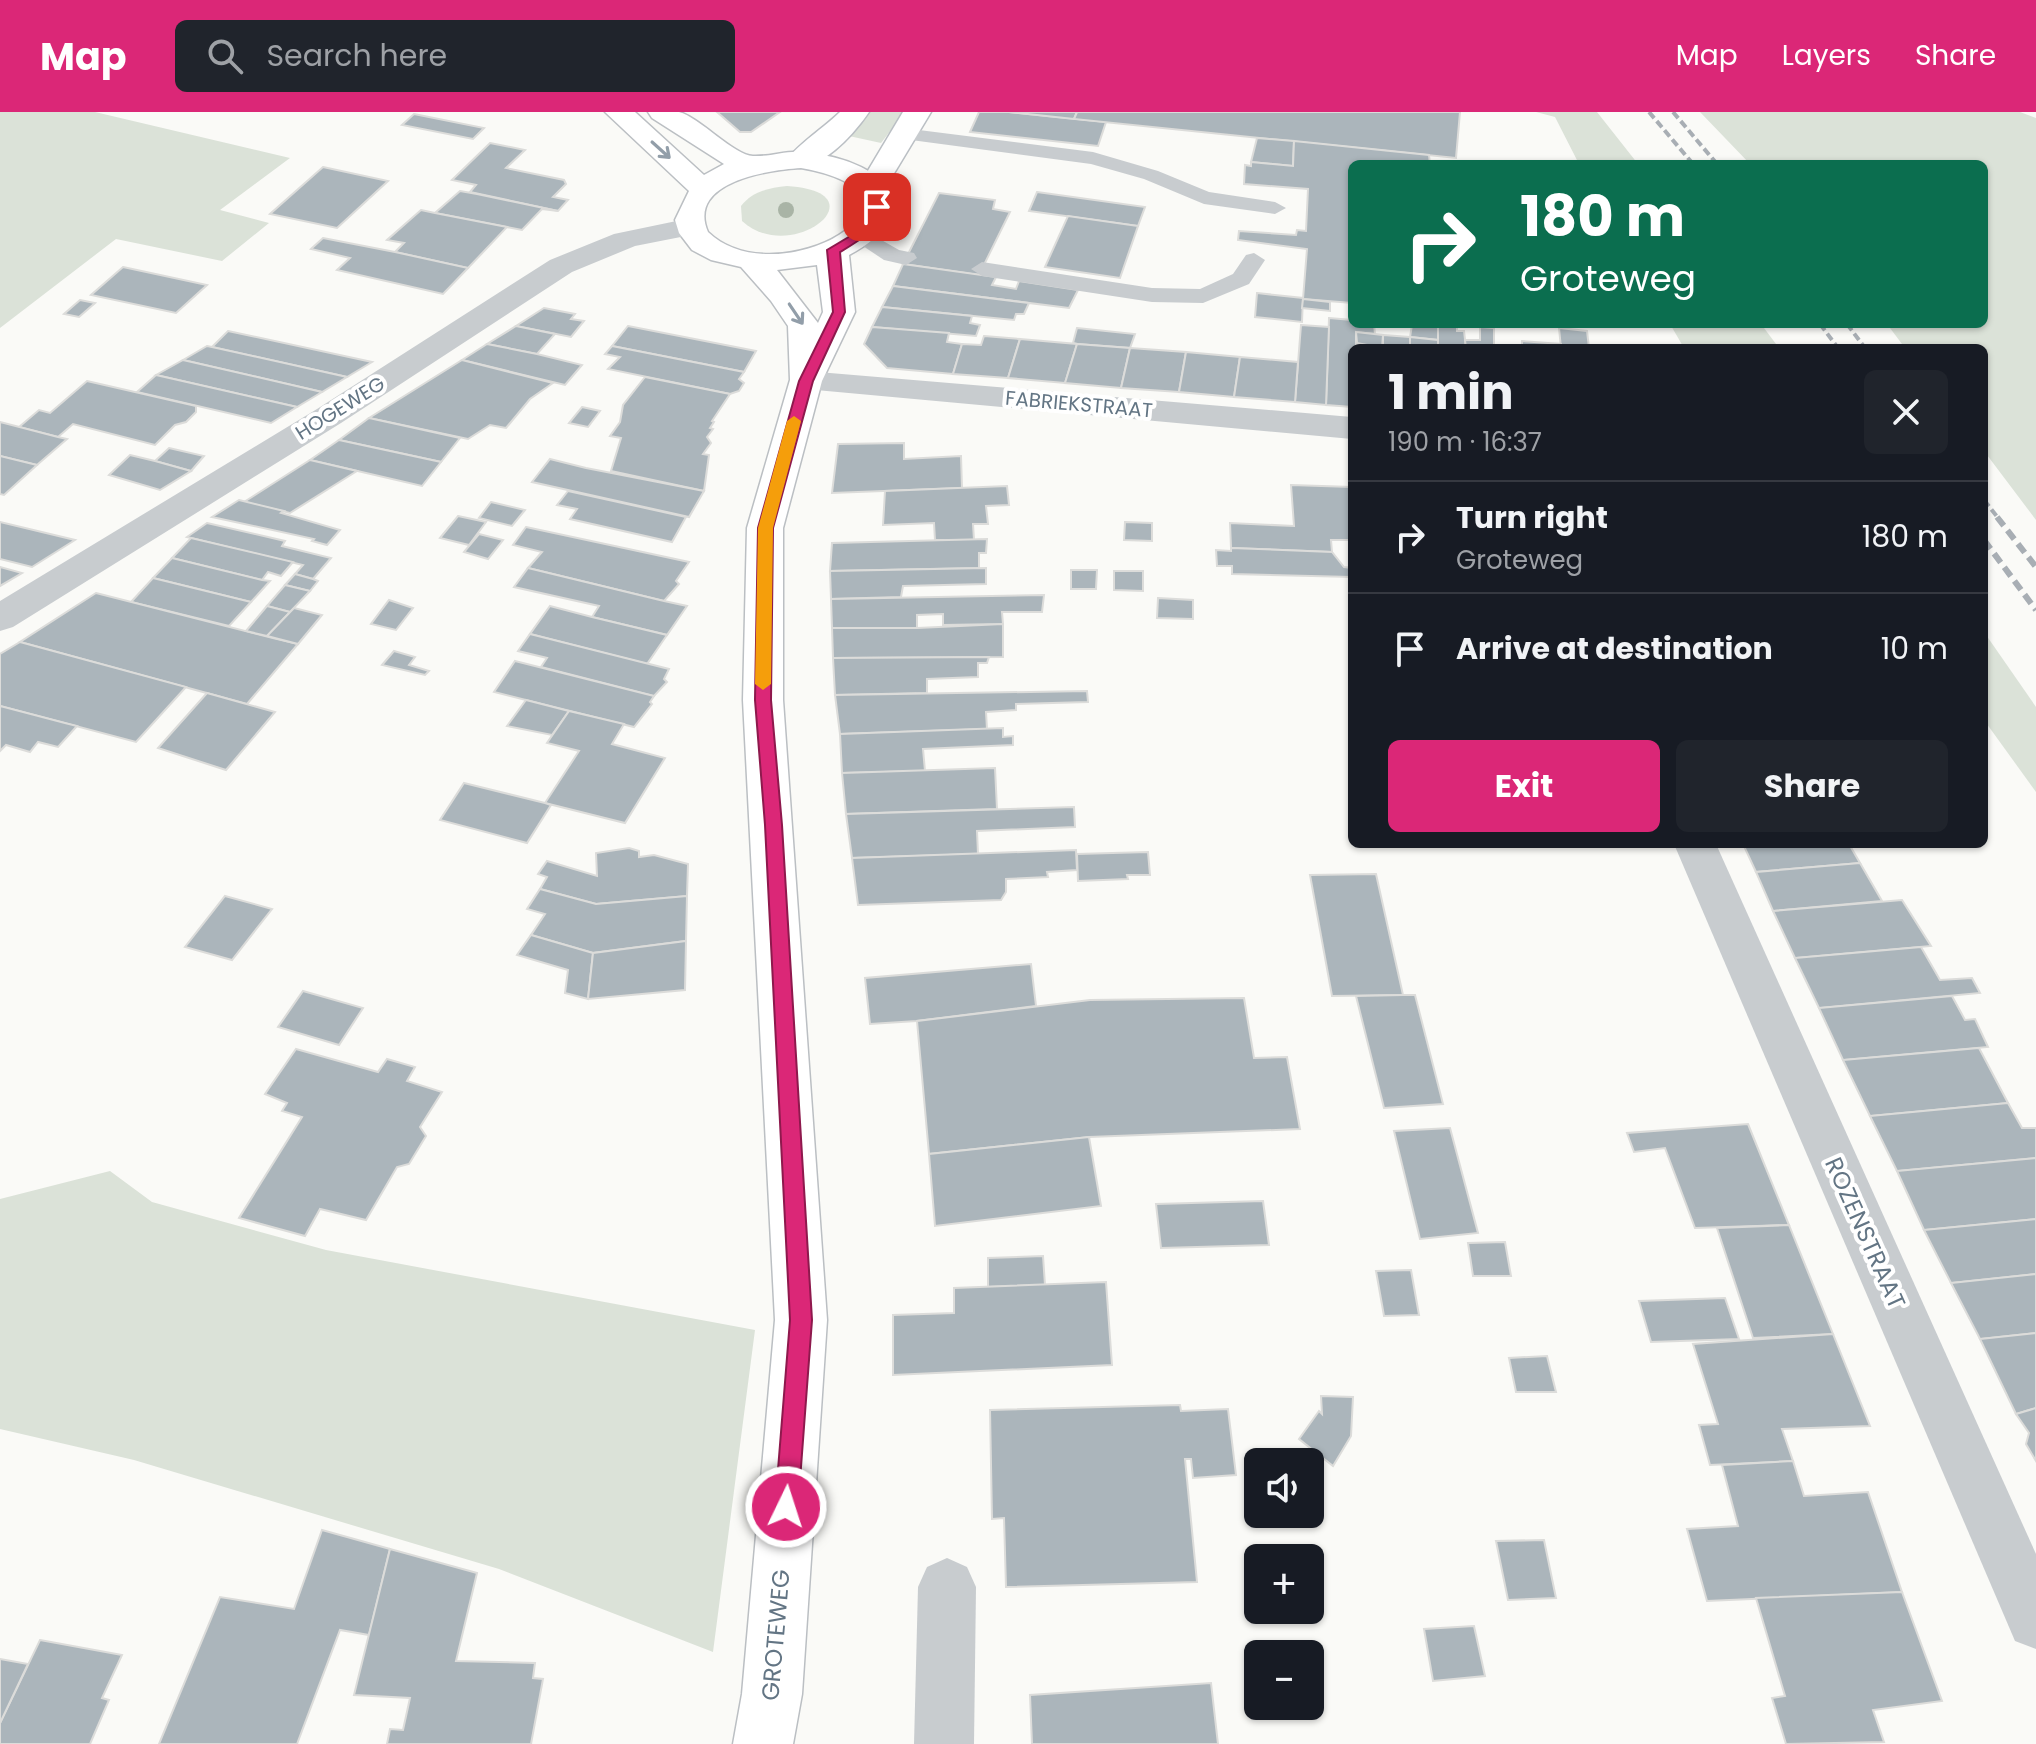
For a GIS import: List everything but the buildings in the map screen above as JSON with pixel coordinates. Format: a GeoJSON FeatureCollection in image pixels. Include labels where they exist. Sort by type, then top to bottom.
{"type":"FeatureCollection","features":[{"type":"Feature","properties":{"kind":"main road"},"geometry":{"type":"LineString","coordinates":[[619,112],[703,189]]}},
{"type":"Feature","properties":{"kind":"main road"},"geometry":{"type":"LineString","coordinates":[[662,112],[746,166]]}},
{"type":"Feature","properties":{"kind":"main road"},"geometry":{"type":"LineString","coordinates":[[801,160],[829,139],[855,112]]}},
{"type":"Feature","properties":{"kind":"main road"},"geometry":{"type":"LineString","coordinates":[[871,189],[910,123]]}},
{"type":"Feature","properties":{"kind":"main road"},"geometry":{"type":"LineString","coordinates":[[801,160],[828,164],[853,174],[871,189],[877,207],[871,224],[862,235],[833,250],[793,261],[751,260],[722,254],[703,244],[691,227],[691,211],[703,189],[721,176],[746,166],[801,160]]}},
{"type":"Feature","properties":{"kind":"main road","name":"GROTEWEG"},"geometry":{"type":"LineString","coordinates":[[763,1744],[772,1694],[801,1320],[763,700],[765,528],[806,381],[839,312],[833,250]]}},
{"type":"Feature","properties":{"kind":"main road","name":"GROTEWEG"},"geometry":{"type":"LineString","coordinates":[[751,260],[783,295],[804,326],[806,381]]}},
{"type":"Feature","properties":{"kind":"street","name":"HOGEWEG"},"geometry":{"type":"LineString","coordinates":[[0,618],[329,416],[561,266],[593,250],[643,233],[691,227]]}},
{"type":"Feature","properties":{"kind":"street","name":"FABRIEKSTRAAT"},"geometry":{"type":"LineString","coordinates":[[806,381],[1348,428]]}},
{"type":"Feature","properties":{"kind":"street","name":"ROZENSTRAAT"},"geometry":{"type":"LineString","coordinates":[[1697,848],[2036,1620]]}},
{"type":"Feature","properties":{"kind":"street"},"geometry":{"type":"LineString","coordinates":[[944,1744],[947,1587]]}},
{"type":"Feature","properties":{"kind":"lane"},"geometry":{"type":"LineString","coordinates":[[910,123],[1093,158],[1151,175],[1204,198],[1275,208]]}},
{"type":"Feature","properties":{"kind":"lane"},"geometry":{"type":"LineString","coordinates":[[862,235],[892,255],[906,258]]}},
{"type":"Feature","properties":{"kind":"lane"},"geometry":{"type":"LineString","coordinates":[[982,269],[1152,295],[1203,296],[1241,279],[1254,260]]}},
{"type":"Feature","properties":{"kind":"shaded area"},"geometry":{"type":"Polygon","coordinates":[[[0,112],[95,112],[290,158],[220,210],[269,223],[222,261],[116,239],[0,328],[0,112]]]}},
{"type":"Feature","properties":{"kind":"shaded area"},"geometry":{"type":"Polygon","coordinates":[[[870,112],[905,112],[881,143],[849,136],[870,112]]]}},
{"type":"Feature","properties":{"kind":"shaded area"},"geometry":{"type":"Polygon","coordinates":[[[1536,112],[1597,112],[1635,160],[1577,160],[1555,117],[1536,112]]]}},
{"type":"Feature","properties":{"kind":"shaded area"},"geometry":{"type":"Polygon","coordinates":[[[1700,112],[2020,112],[2036,118],[2036,520],[1988,456],[1988,344],[1902,344],[1890,328],[1988,328],[1988,160],[1746,160],[1700,112]]]}},
{"type":"Feature","properties":{"kind":"shaded area"},"geometry":{"type":"Polygon","coordinates":[[[787,186],[815,191],[828,200],[829,212],[820,223],[804,232],[784,236],[762,233],[742,221],[741,206],[751,197],[768,189],[787,186]]]}},
{"type":"Feature","properties":{"kind":"shaded area"},"geometry":{"type":"Polygon","coordinates":[[[1672,328],[1764,328],[1776,344],[1682,344],[1672,328]]]}},
{"type":"Feature","properties":{"kind":"shaded area"},"geometry":{"type":"Polygon","coordinates":[[[1988,638],[2036,707],[2036,792],[1988,726],[1988,638]]]}},
{"type":"Feature","properties":{"kind":"shaded area"},"geometry":{"type":"Polygon","coordinates":[[[110,1171],[152,1202],[326,1250],[755,1330],[713,1652],[499,1569],[134,1460],[0,1429],[0,1199],[110,1171]]]}},
{"type":"Feature","properties":{"kind":"railway"},"geometry":{"type":"LineString","coordinates":[[1649,112],[1690,160]]}},
{"type":"Feature","properties":{"kind":"railway"},"geometry":{"type":"LineString","coordinates":[[1673,112],[1714,160]]}},
{"type":"Feature","properties":{"kind":"railway"},"geometry":{"type":"LineString","coordinates":[[1823,328],[1835,344]]}},
{"type":"Feature","properties":{"kind":"railway"},"geometry":{"type":"LineString","coordinates":[[1850,328],[1862,344]]}},
{"type":"Feature","properties":{"kind":"railway"},"geometry":{"type":"LineString","coordinates":[[1988,505],[1999,519]]}},
{"type":"Feature","properties":{"kind":"railway"},"geometry":{"type":"LineString","coordinates":[[1997,517],[2036,567]]}},
{"type":"Feature","properties":{"kind":"railway"},"geometry":{"type":"LineString","coordinates":[[1988,545],[2036,610]]}},
{"type":"Feature","properties":{"kind":"slow traffic"},"geometry":{"type":"LineString","coordinates":[[763,684],[765,528],[794,421]]}},
{"type":"Feature","properties":{"kind":"route"},"geometry":{"type":"LineString","coordinates":[[786,1507],[801,1320],[763,700],[765,528],[806,381],[839,312],[833,250],[862,235],[871,224],[877,207]]}}]}
